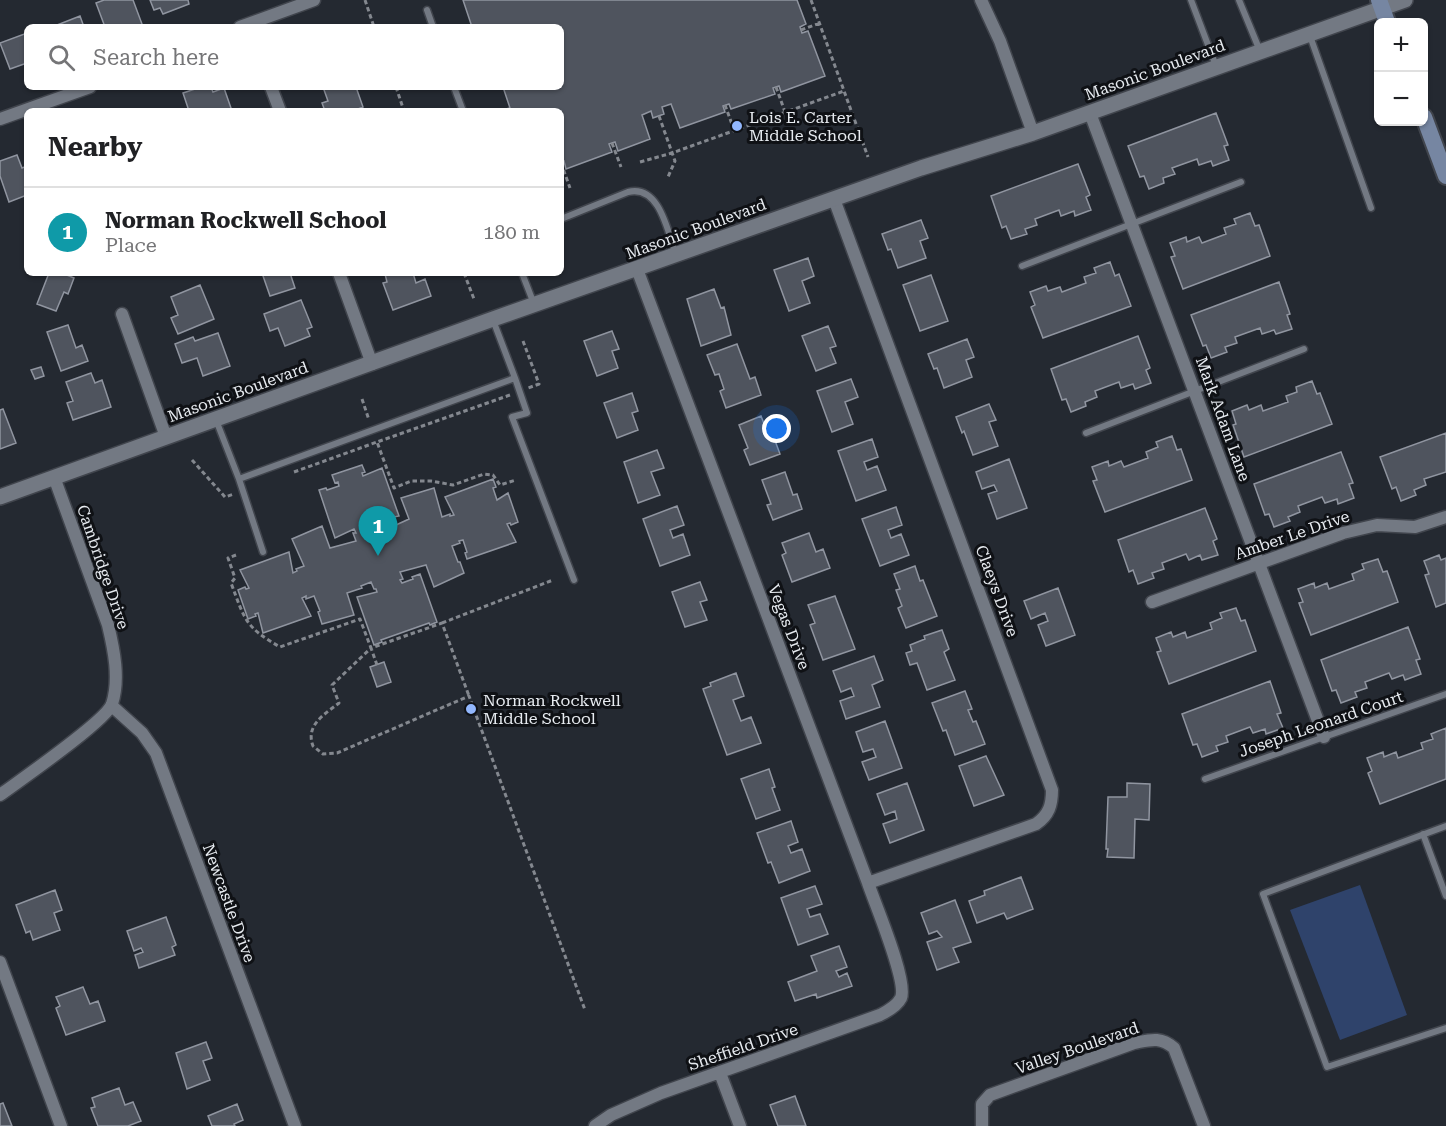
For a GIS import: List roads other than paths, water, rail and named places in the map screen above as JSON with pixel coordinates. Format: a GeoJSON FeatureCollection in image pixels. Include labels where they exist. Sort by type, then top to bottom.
{"type":"FeatureCollection","features":[{"type":"Feature","properties":{"kind":"main road"},"geometry":{"type":"LineString","coordinates":[[1427,126],[1446,176]]}},
{"type":"Feature","properties":{"kind":"street"},"geometry":{"type":"LineString","coordinates":[[250,24],[314,0]]}},
{"type":"Feature","properties":{"kind":"street"},"geometry":{"type":"LineString","coordinates":[[981,0],[1000,41],[1033,133]]}},
{"type":"Feature","properties":{"kind":"street","name":"Masonic Boulevard"},"geometry":{"type":"LineString","coordinates":[[0,497],[493,319],[921,168],[1033,133],[1406,0]]}},
{"type":"Feature","properties":{"kind":"street"},"geometry":{"type":"LineString","coordinates":[[31,108],[82,90]]}},
{"type":"Feature","properties":{"kind":"street"},"geometry":{"type":"LineString","coordinates":[[272,90],[279,108]]}},
{"type":"Feature","properties":{"kind":"street"},"geometry":{"type":"LineString","coordinates":[[0,119],[24,110]]}},
{"type":"Feature","properties":{"kind":"street","name":"Mark Adam Lane"},"geometry":{"type":"LineString","coordinates":[[1090,113],[1324,737]]}},
{"type":"Feature","properties":{"kind":"street","name":"Claeys Drive"},"geometry":{"type":"LineString","coordinates":[[834,200],[1052,790],[1052,803],[1049,811],[1036,824],[868,883]]}},
{"type":"Feature","properties":{"kind":"street","name":"Vegas Drive"},"geometry":{"type":"LineString","coordinates":[[637,269],[868,883],[901,975],[901,999]]}},
{"type":"Feature","properties":{"kind":"street"},"geometry":{"type":"LineString","coordinates":[[340,276],[372,364]]}},
{"type":"Feature","properties":{"kind":"street"},"geometry":{"type":"LineString","coordinates":[[122,314],[166,437]]}},
{"type":"Feature","properties":{"kind":"street","name":"Cambridge Drive"},"geometry":{"type":"LineString","coordinates":[[54,477],[108,625],[114,650],[116,674],[112,706]]}},
{"type":"Feature","properties":{"kind":"street","name":"Amber Le Drive"},"geometry":{"type":"LineString","coordinates":[[1152,603],[1343,533],[1377,525],[1415,527],[1446,517]]}},
{"type":"Feature","properties":{"kind":"street"},"geometry":{"type":"LineString","coordinates":[[0,795],[81,734],[112,706]]}},
{"type":"Feature","properties":{"kind":"street","name":"Newcastle Drive"},"geometry":{"type":"LineString","coordinates":[[112,706],[142,733],[156,753],[295,1126]]}},
{"type":"Feature","properties":{"kind":"street"},"geometry":{"type":"LineString","coordinates":[[0,962],[61,1126]]}},
{"type":"Feature","properties":{"kind":"street","name":"Sheffield Drive"},"geometry":{"type":"LineString","coordinates":[[595,1126],[629,1106],[880,1016],[901,999]]}},
{"type":"Feature","properties":{"kind":"street","name":"Valley Boulevard"},"geometry":{"type":"LineString","coordinates":[[982,1126],[982,1104],[990,1095],[1134,1043],[1152,1039],[1166,1041],[1174,1048],[1204,1126]]}},
{"type":"Feature","properties":{"kind":"street"},"geometry":{"type":"LineString","coordinates":[[720,1073],[740,1126]]}},
{"type":"Feature","properties":{"kind":"lane"},"geometry":{"type":"LineString","coordinates":[[1191,0],[1216,67]]}},
{"type":"Feature","properties":{"kind":"lane"},"geometry":{"type":"LineString","coordinates":[[1239,0],[1260,51]]}},
{"type":"Feature","properties":{"kind":"lane"},"geometry":{"type":"LineString","coordinates":[[427,10],[432,24]]}},
{"type":"Feature","properties":{"kind":"lane"},"geometry":{"type":"LineString","coordinates":[[1309,34],[1371,208]]}},
{"type":"Feature","properties":{"kind":"lane"},"geometry":{"type":"LineString","coordinates":[[455,90],[462,108]]}},
{"type":"Feature","properties":{"kind":"lane"},"geometry":{"type":"LineString","coordinates":[[1022,266],[1241,182]]}},
{"type":"Feature","properties":{"kind":"lane"},"geometry":{"type":"LineString","coordinates":[[564,218],[628,192],[636,190],[645,192],[654,199],[660,210],[676,255]]}},
{"type":"Feature","properties":{"kind":"lane"},"geometry":{"type":"LineString","coordinates":[[523,276],[534,305]]}},
{"type":"Feature","properties":{"kind":"lane"},"geometry":{"type":"LineString","coordinates":[[493,319],[527,413],[512,417],[574,580]]}},
{"type":"Feature","properties":{"kind":"lane"},"geometry":{"type":"LineString","coordinates":[[1086,433],[1304,349]]}},
{"type":"Feature","properties":{"kind":"lane"},"geometry":{"type":"LineString","coordinates":[[239,479],[515,378]]}},
{"type":"Feature","properties":{"kind":"lane"},"geometry":{"type":"LineString","coordinates":[[216,420],[239,479],[263,552]]}},
{"type":"Feature","properties":{"kind":"lane","name":"Joseph Leonard Court"},"geometry":{"type":"LineString","coordinates":[[1205,779],[1446,694]]}},
{"type":"Feature","properties":{"kind":"lane"},"geometry":{"type":"LineString","coordinates":[[1446,826],[1263,894],[1327,1067],[1446,1028]]}},
{"type":"Feature","properties":{"kind":"lane"},"geometry":{"type":"LineString","coordinates":[[1423,834],[1446,896]]}},
{"type":"Feature","properties":{"kind":"place","name":"Lois E. Carter Middle School"},"geometry":{"type":"Point","coordinates":[737,126]}},
{"type":"Feature","properties":{"kind":"place","name":"Norman Rockwell School"},"geometry":{"type":"Point","coordinates":[378,556]}},
{"type":"Feature","properties":{"kind":"place","name":"Norman Rockwell Middle School"},"geometry":{"type":"Point","coordinates":[471,709]}}]}
